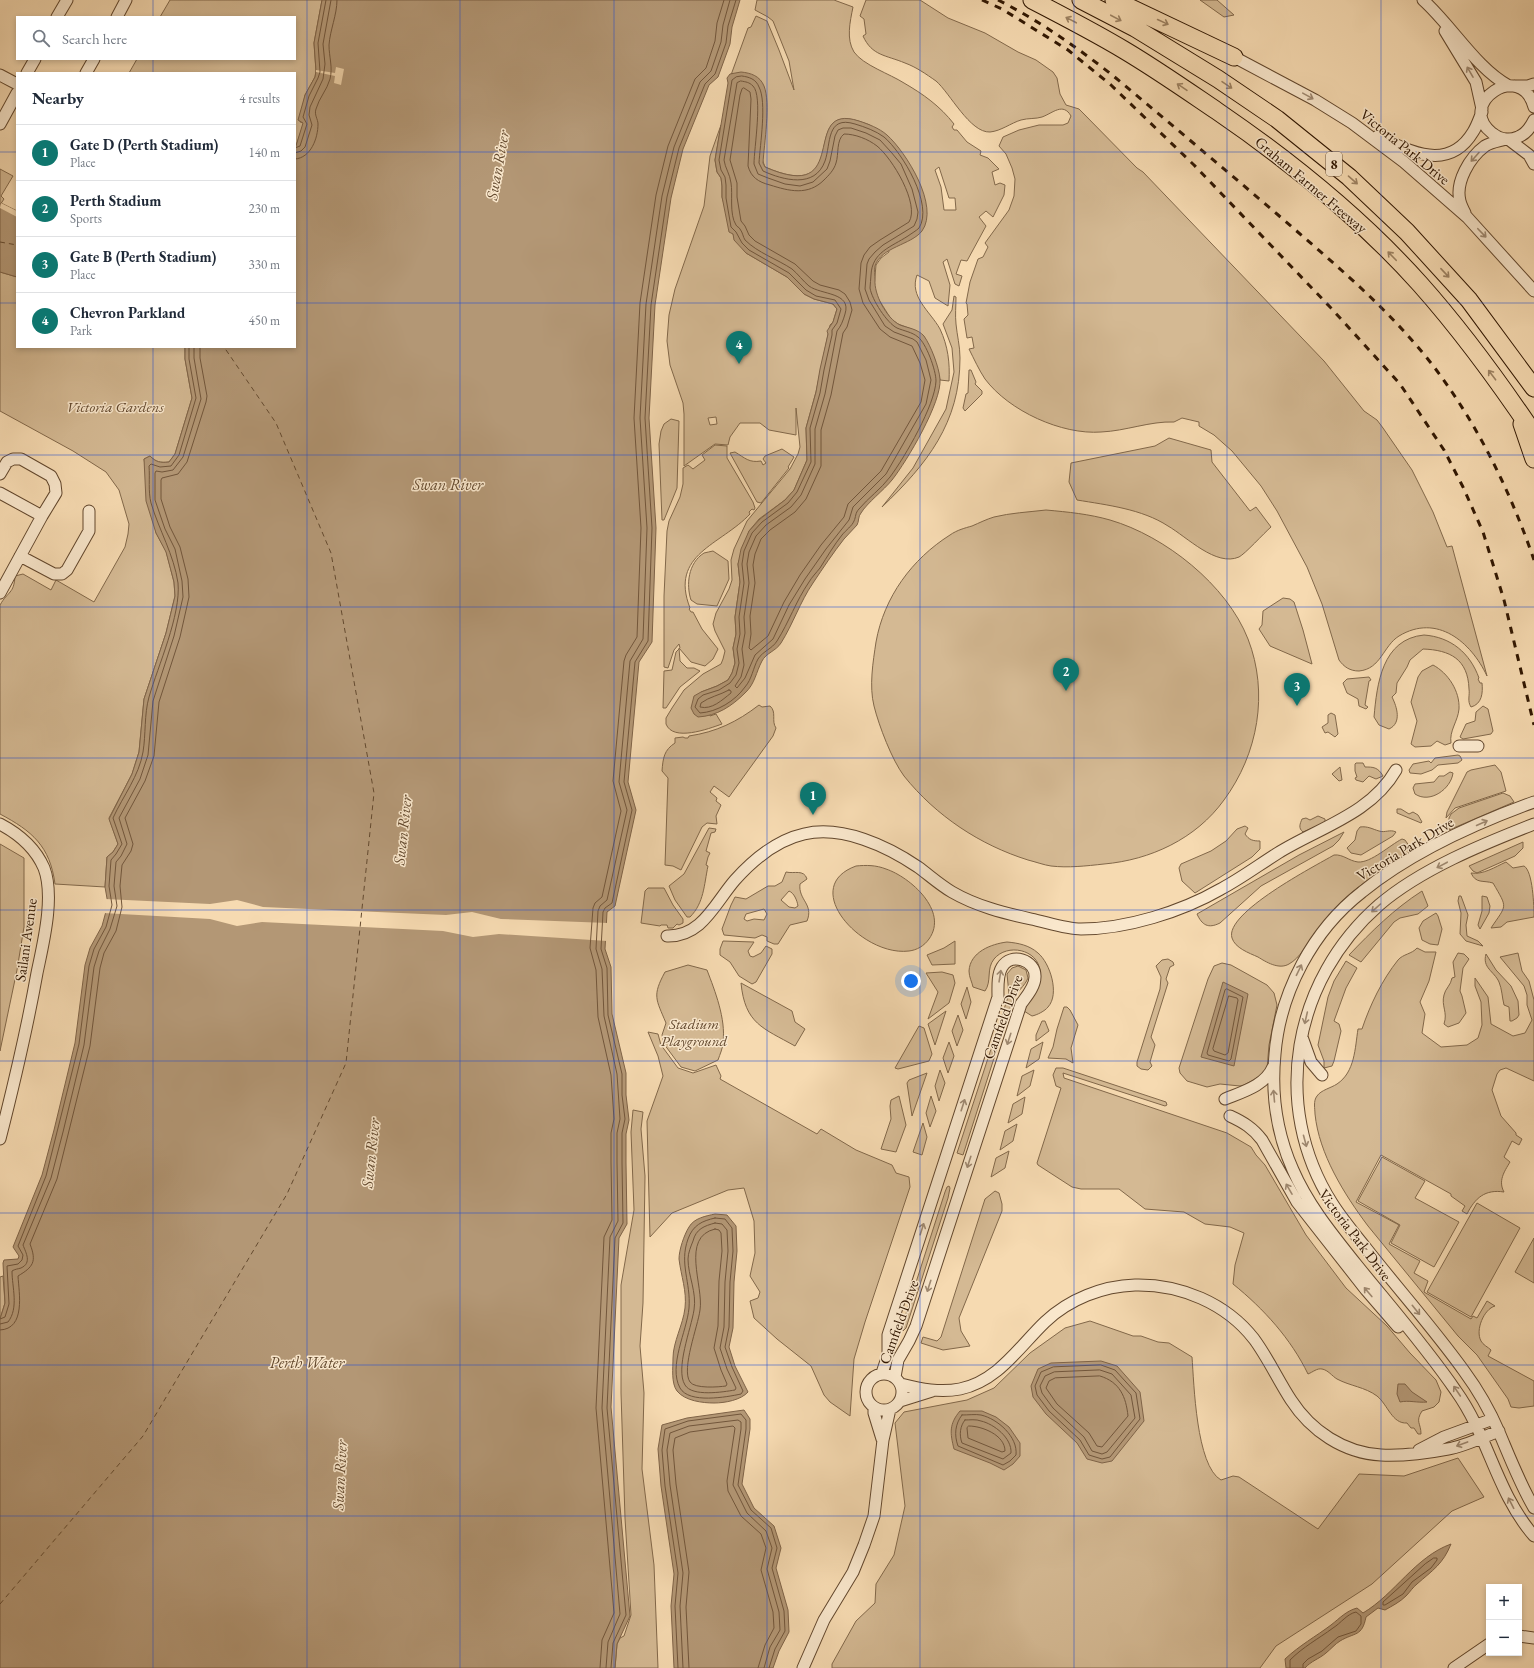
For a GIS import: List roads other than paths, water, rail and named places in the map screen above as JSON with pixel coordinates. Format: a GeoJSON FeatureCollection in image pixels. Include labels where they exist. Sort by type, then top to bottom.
{"type":"FeatureCollection","features":[{"type":"Feature","properties":{"kind":"highway","name":"Graham Farmer Freeway"},"geometry":{"type":"LineString","coordinates":[[1032,0],[1105,39],[1149,65],[1253,136],[1300,172],[1370,233],[1420,284],[1467,341],[1516,406],[1534,434]]}},
{"type":"Feature","properties":{"kind":"highway","name":"Graham Farmer Freeway"},"geometry":{"type":"LineString","coordinates":[[1081,0],[1135,28],[1223,82],[1277,119],[1349,177],[1387,211],[1469,300],[1534,388]]}},
{"type":"Feature","properties":{"kind":"highway"},"geometry":{"type":"LineString","coordinates":[[1114,0],[1234,57]]}},
{"type":"Feature","properties":{"kind":"highway"},"geometry":{"type":"LineString","coordinates":[[1516,406],[1534,459]]}},
{"type":"Feature","properties":{"kind":"street"},"geometry":{"type":"LineString","coordinates":[[58,16],[67,0]]}},
{"type":"Feature","properties":{"kind":"street"},"geometry":{"type":"LineString","coordinates":[[118,16],[126,0]]}},
{"type":"Feature","properties":{"kind":"street"},"geometry":{"type":"LineString","coordinates":[[1425,2],[1485,67],[1501,82],[1521,89],[1528,94],[1534,108]]}},
{"type":"Feature","properties":{"kind":"street"},"geometry":{"type":"LineString","coordinates":[[1425,2],[1476,82],[1483,120],[1486,127],[1498,137],[1507,139],[1529,155],[1534,164]]}},
{"type":"Feature","properties":{"kind":"street","name":"Victoria Park Drive"},"geometry":{"type":"LineString","coordinates":[[1234,57],[1315,100],[1352,123],[1404,162],[1467,217],[1534,291]]}},
{"type":"Feature","properties":{"kind":"street"},"geometry":{"type":"LineString","coordinates":[[28,72],[34,60]]}},
{"type":"Feature","properties":{"kind":"street"},"geometry":{"type":"LineString","coordinates":[[87,72],[93,60]]}},
{"type":"Feature","properties":{"kind":"street"},"geometry":{"type":"LineString","coordinates":[[0,75],[16,83]]}},
{"type":"Feature","properties":{"kind":"street"},"geometry":{"type":"LineString","coordinates":[[1352,123],[1411,152],[1435,156],[1445,155],[1464,143],[1473,132],[1488,95],[1502,87],[1528,86],[1534,84]]}},
{"type":"Feature","properties":{"kind":"street"},"geometry":{"type":"LineString","coordinates":[[0,124],[16,94]]}},
{"type":"Feature","properties":{"kind":"street"},"geometry":{"type":"LineString","coordinates":[[1467,217],[1460,202],[1459,190],[1465,172],[1472,160],[1486,145],[1507,139],[1517,138],[1525,134],[1534,120]]}},
{"type":"Feature","properties":{"kind":"street"},"geometry":{"type":"LineString","coordinates":[[0,474],[7,462],[13,459],[21,460],[51,476],[55,484],[56,493],[1,587]]}},
{"type":"Feature","properties":{"kind":"street"},"geometry":{"type":"LineString","coordinates":[[0,492],[42,516]]}},
{"type":"Feature","properties":{"kind":"street"},"geometry":{"type":"LineString","coordinates":[[20,556],[54,574],[62,574],[67,570],[89,531],[89,511]]}},
{"type":"Feature","properties":{"kind":"street"},"geometry":{"type":"LineString","coordinates":[[1459,746],[1478,746]]}},
{"type":"Feature","properties":{"kind":"street"},"geometry":{"type":"LineString","coordinates":[[667,936],[678,936],[695,929],[708,916],[735,880],[752,862],[778,844],[804,834],[832,832],[858,838],[888,851],[916,866],[952,892],[993,909],[1013,915],[1079,929],[1129,925],[1194,903],[1221,889],[1294,843],[1327,828],[1350,814],[1380,792],[1390,781],[1396,770]]}},
{"type":"Feature","properties":{"kind":"street","name":"Victoria Park Drive"},"geometry":{"type":"LineString","coordinates":[[1534,802],[1455,836],[1411,859],[1360,893],[1342,910],[1320,936],[1293,983],[1285,1004],[1278,1032],[1274,1065],[1274,1098],[1281,1135],[1292,1170],[1328,1228],[1434,1360],[1457,1392],[1477,1424],[1500,1483],[1514,1510],[1534,1536]]}},
{"type":"Feature","properties":{"kind":"street","name":"Sailani Avenue"},"geometry":{"type":"LineString","coordinates":[[0,824],[11,830],[28,843],[38,856],[44,870],[48,898],[44,931],[17,1074],[0,1139]]}},
{"type":"Feature","properties":{"kind":"street","name":"Victoria Park Drive"},"geometry":{"type":"LineString","coordinates":[[1534,824],[1464,853],[1421,877],[1381,904],[1362,921],[1331,961],[1308,1009],[1301,1036],[1298,1062],[1297,1100],[1304,1136],[1314,1169],[1331,1202],[1465,1372],[1493,1419],[1523,1490],[1534,1508]]}},
{"type":"Feature","properties":{"kind":"street","name":"Camfield Drive"},"geometry":{"type":"LineString","coordinates":[[882,1373],[888,1355],[888,1335],[998,997],[1000,972],[1002,966],[1007,962],[1019,959],[1031,965],[1034,970],[1034,983],[1021,1004],[916,1326],[898,1360],[898,1381]]}},
{"type":"Feature","properties":{"kind":"street"},"geometry":{"type":"LineString","coordinates":[[1301,1036],[1311,1062],[1322,1075]]}},
{"type":"Feature","properties":{"kind":"street"},"geometry":{"type":"LineString","coordinates":[[1225,1099],[1262,1082],[1271,1072],[1274,1065]]}},
{"type":"Feature","properties":{"kind":"street"},"geometry":{"type":"LineString","coordinates":[[1230,1116],[1248,1125],[1262,1140],[1297,1202],[1371,1296],[1401,1330],[1434,1360]]}},
{"type":"Feature","properties":{"kind":"street"},"geometry":{"type":"LineString","coordinates":[[898,1381],[934,1390],[947,1391],[976,1384],[1001,1368],[1052,1316],[1063,1307],[1088,1295],[1103,1290],[1124,1286],[1151,1286],[1170,1288],[1202,1298],[1223,1311],[1243,1327],[1261,1350],[1290,1400],[1302,1416],[1328,1438],[1345,1446],[1371,1454],[1396,1455],[1450,1449],[1499,1431]]}},
{"type":"Feature","properties":{"kind":"street"},"geometry":{"type":"LineString","coordinates":[[900,1401],[902,1396],[898,1381],[891,1374],[882,1373],[871,1378],[866,1388],[867,1399],[879,1410],[890,1409],[900,1401],[934,1390]]}},
{"type":"Feature","properties":{"kind":"street"},"geometry":{"type":"LineString","coordinates":[[874,1407],[874,1413],[883,1440]]}},
{"type":"Feature","properties":{"kind":"street"},"geometry":{"type":"LineString","coordinates":[[803,1668],[821,1627],[853,1572],[874,1516],[883,1440],[890,1409]]}},
{"type":"Feature","properties":{"kind":"street"},"geometry":{"type":"LineString","coordinates":[[1413,1453],[1444,1436],[1493,1419]]}},
{"type":"Feature","properties":{"kind":"street"},"geometry":{"type":"LineString","coordinates":[[1522,1636],[1534,1638]]}},
{"type":"Feature","properties":{"kind":"street"},"geometry":{"type":"LineString","coordinates":[[1454,1668],[1469,1663],[1486,1647]]}},
{"type":"Feature","properties":{"kind":"water","name":"Perth Water"},"geometry":{"type":"Polygon","coordinates":[[[322,0],[740,0],[732,27],[730,44],[718,77],[709,85],[683,149],[671,198],[655,305],[649,418],[656,528],[652,642],[639,662],[628,782],[636,810],[615,906],[607,912],[605,949],[611,967],[612,1014],[626,1073],[626,1095],[629,1120],[626,1134],[627,1224],[619,1238],[611,1407],[630,1616],[617,1644],[615,1668],[0,1668],[0,1319],[5,1303],[3,1263],[4,1260],[18,1259],[19,1256],[13,1247],[42,1175],[54,1130],[75,1043],[85,965],[90,948],[102,926],[108,904],[105,887],[107,857],[113,852],[118,844],[109,819],[132,774],[139,752],[144,699],[166,633],[175,596],[174,582],[166,552],[156,533],[146,501],[144,459],[150,456],[158,462],[169,462],[175,454],[192,398],[185,359],[185,348],[296,348],[296,146],[303,123],[298,120],[305,95],[315,77],[314,43],[322,0]]]}},
{"type":"Feature","properties":{"kind":"water"},"geometry":{"type":"Polygon","coordinates":[[[741,72],[758,77],[764,86],[766,93],[767,113],[763,163],[765,167],[792,175],[809,173],[818,164],[831,125],[841,119],[859,121],[877,128],[895,143],[911,166],[924,194],[927,208],[926,220],[922,231],[917,236],[883,254],[878,260],[875,266],[875,286],[879,299],[890,317],[900,325],[916,330],[924,336],[934,357],[940,379],[939,389],[930,416],[914,446],[892,480],[864,509],[859,516],[857,525],[844,539],[824,566],[808,590],[781,643],[764,658],[753,682],[740,698],[724,710],[712,715],[698,717],[694,714],[691,708],[694,696],[728,680],[735,663],[733,648],[736,634],[735,617],[740,582],[738,564],[741,549],[749,531],[760,519],[785,500],[794,490],[807,460],[806,428],[816,392],[828,334],[827,331],[833,322],[837,309],[833,304],[814,299],[804,294],[787,277],[746,253],[734,240],[733,234],[729,232],[722,197],[721,178],[717,172],[715,160],[728,83],[727,78],[730,74],[741,72]]]}},
{"type":"Feature","properties":{"kind":"water"},"geometry":{"type":"Polygon","coordinates":[[[1,203],[16,210],[16,277],[0,272],[1,203]]]}},
{"type":"Feature","properties":{"kind":"water"},"geometry":{"type":"Polygon","coordinates":[[[1223,982],[1248,994],[1234,1066],[1201,1057],[1223,982]]]}},
{"type":"Feature","properties":{"kind":"water"},"geometry":{"type":"Polygon","coordinates":[[[715,1214],[727,1215],[736,1226],[737,1251],[734,1282],[733,1328],[729,1347],[735,1366],[748,1392],[741,1397],[732,1400],[705,1403],[694,1401],[685,1397],[675,1388],[673,1380],[673,1352],[685,1308],[685,1290],[679,1259],[681,1247],[685,1234],[694,1221],[715,1214]]]}},
{"type":"Feature","properties":{"kind":"water"},"geometry":{"type":"Polygon","coordinates":[[[1101,1361],[1117,1366],[1140,1392],[1144,1421],[1112,1461],[1102,1463],[1087,1459],[1077,1443],[1046,1414],[1033,1397],[1031,1386],[1038,1369],[1051,1363],[1101,1361]]]}},
{"type":"Feature","properties":{"kind":"water"},"geometry":{"type":"Polygon","coordinates":[[[1398,1384],[1405,1384],[1412,1392],[1427,1402],[1400,1402],[1397,1394],[1398,1384]]]}},
{"type":"Feature","properties":{"kind":"water"},"geometry":{"type":"Polygon","coordinates":[[[744,1410],[750,1419],[750,1429],[742,1484],[754,1508],[774,1526],[781,1548],[776,1568],[788,1610],[789,1632],[779,1651],[773,1668],[674,1668],[671,1606],[674,1574],[661,1486],[658,1449],[662,1425],[687,1418],[744,1410]]]}},
{"type":"Feature","properties":{"kind":"water"},"geometry":{"type":"Polygon","coordinates":[[[960,1411],[982,1411],[996,1417],[1009,1427],[1020,1443],[1020,1456],[1013,1464],[1004,1470],[954,1449],[951,1429],[956,1416],[960,1411]]]}},
{"type":"Feature","properties":{"kind":"water"},"geometry":{"type":"Polygon","coordinates":[[[1451,1544],[1445,1557],[1437,1566],[1396,1604],[1385,1610],[1378,1608],[1366,1617],[1360,1631],[1338,1642],[1305,1668],[1286,1668],[1285,1659],[1296,1649],[1350,1611],[1357,1608],[1363,1613],[1385,1596],[1427,1558],[1438,1550],[1451,1544]]]}},
{"type":"Feature","properties":{"kind":"railway"},"geometry":{"type":"LineString","coordinates":[[982,0],[1002,9],[1068,50],[1111,85],[1194,165],[1331,308],[1400,384],[1444,450],[1463,487],[1483,532],[1504,600],[1534,725]]}},
{"type":"Feature","properties":{"kind":"railway"},"geometry":{"type":"LineString","coordinates":[[998,0],[1056,34],[1111,74],[1318,249],[1396,322],[1431,363],[1463,408],[1477,432],[1503,482],[1525,534],[1534,560]]}},
{"type":"Feature","properties":{"kind":"place","name":"Chevron Parkland"},"geometry":{"type":"Point","coordinates":[739,364]}},
{"type":"Feature","properties":{"kind":"place","name":"Perth Stadium"},"geometry":{"type":"Point","coordinates":[1066,691]}},
{"type":"Feature","properties":{"kind":"place","name":"Gate B (Perth Stadium)"},"geometry":{"type":"Point","coordinates":[1297,706]}},
{"type":"Feature","properties":{"kind":"place","name":"Gate D (Perth Stadium)"},"geometry":{"type":"Point","coordinates":[813,815]}},
{"type":"Feature","properties":{"kind":"water label","name":"Swan River"},"geometry":{"type":"Point","coordinates":[497,165]}},
{"type":"Feature","properties":{"kind":"water label","name":"Swan River"},"geometry":{"type":"Point","coordinates":[448,484]}},
{"type":"Feature","properties":{"kind":"water label","name":"Swan River"},"geometry":{"type":"Point","coordinates":[402,830]}},
{"type":"Feature","properties":{"kind":"water label","name":"Swan River"},"geometry":{"type":"Point","coordinates":[370,1153]}},
{"type":"Feature","properties":{"kind":"water label","name":"Swan River"},"geometry":{"type":"Point","coordinates":[339,1475]}},
{"type":"Feature","properties":{"kind":"park label","name":"Victoria Gardens"},"geometry":{"type":"Point","coordinates":[115,407]}},
{"type":"Feature","properties":{"kind":"park label","name":"Stadium Playground"},"geometry":{"type":"Point","coordinates":[694,1032]}}]}
